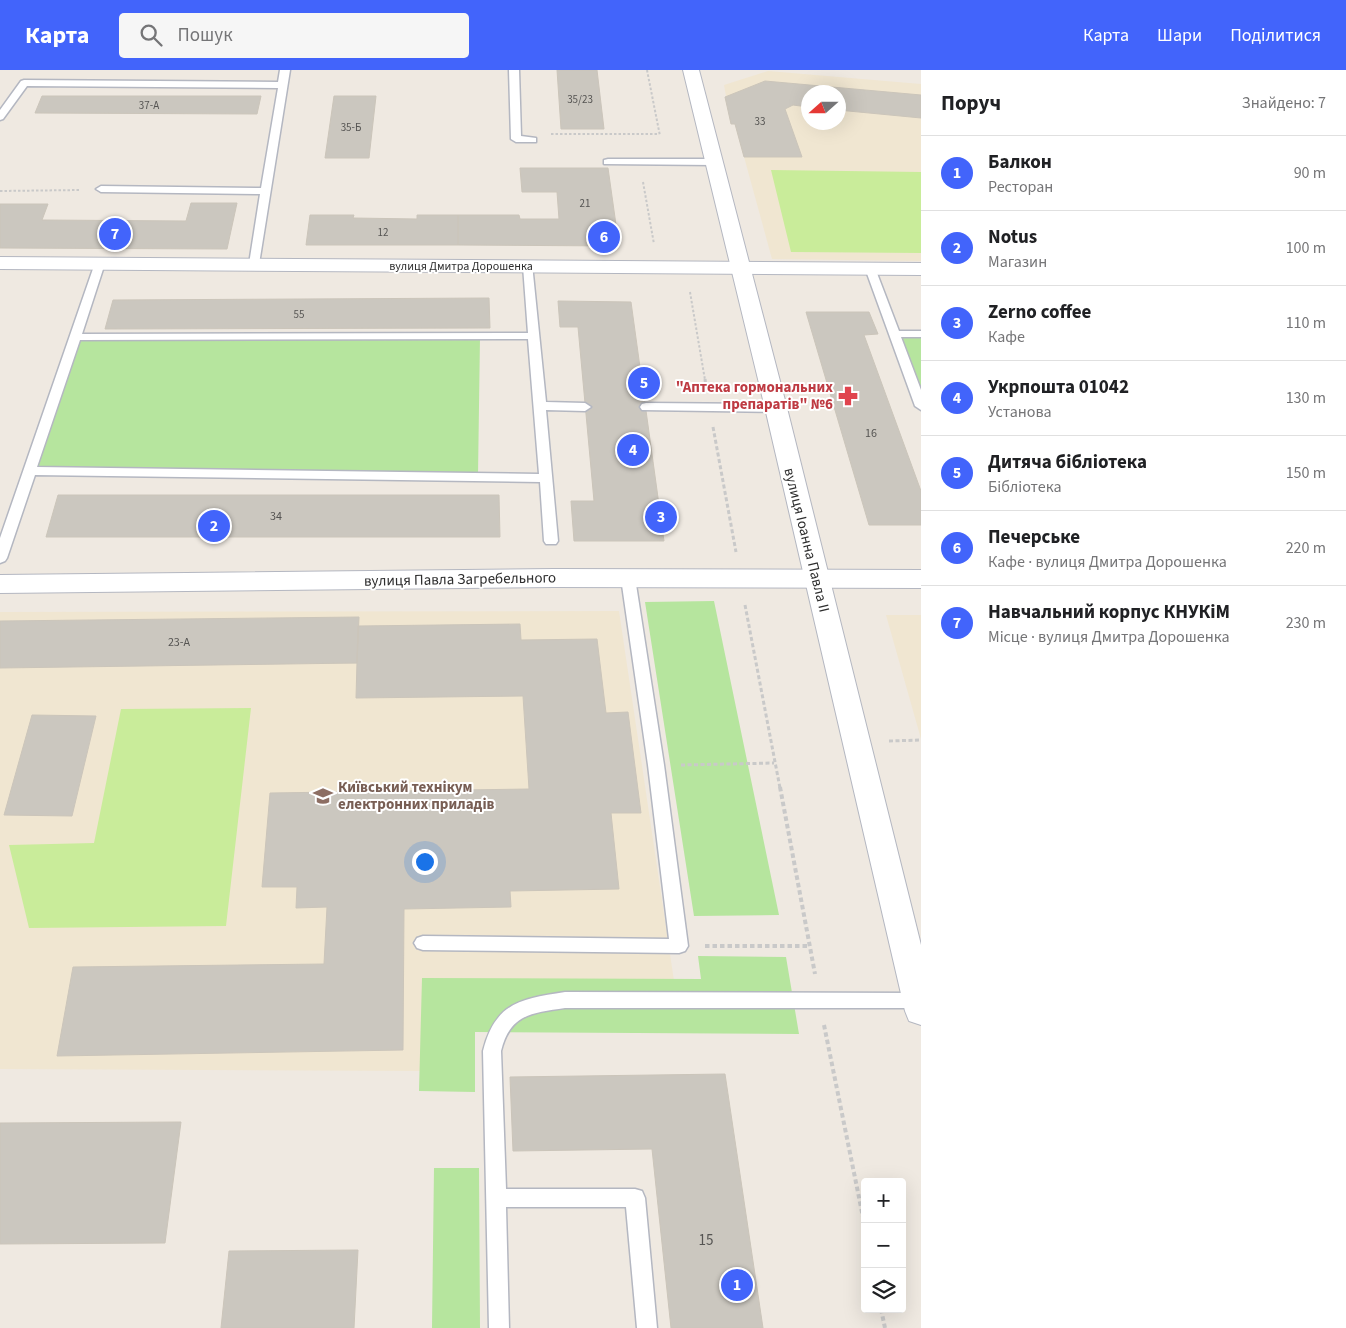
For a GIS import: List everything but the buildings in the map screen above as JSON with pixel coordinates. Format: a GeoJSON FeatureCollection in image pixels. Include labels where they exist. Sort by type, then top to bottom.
{"type":"FeatureCollection","features":[{"type":"Feature","properties":{"kind":"street","name":"вулиця Іоанна Павла II"},"geometry":{"type":"LineString","coordinates":[[691,70],[776,408],[920,1006]]}},
{"type":"Feature","properties":{"kind":"street","name":"вулиця Дмитра Дорошенка"},"geometry":{"type":"LineString","coordinates":[[0,263],[921,269]]}},
{"type":"Feature","properties":{"kind":"street","name":"вулиця Павла Загребельного"},"geometry":{"type":"LineString","coordinates":[[0,584],[554,578],[921,579]]}},
{"type":"Feature","properties":{"kind":"lane"},"geometry":{"type":"LineString","coordinates":[[254,264],[285,70]]}},
{"type":"Feature","properties":{"kind":"lane"},"geometry":{"type":"LineString","coordinates":[[514,70],[516,139],[533,140]]}},
{"type":"Feature","properties":{"kind":"lane"},"geometry":{"type":"LineString","coordinates":[[0,117],[24,83],[282,85]]}},
{"type":"Feature","properties":{"kind":"lane"},"geometry":{"type":"LineString","coordinates":[[608,162],[714,162]]}},
{"type":"Feature","properties":{"kind":"lane"},"geometry":{"type":"LineString","coordinates":[[101,189],[266,191]]}},
{"type":"Feature","properties":{"kind":"lane"},"geometry":{"type":"LineString","coordinates":[[0,558],[100,263]]}},
{"type":"Feature","properties":{"kind":"lane"},"geometry":{"type":"LineString","coordinates":[[528,266],[551,541]]}},
{"type":"Feature","properties":{"kind":"lane"},"geometry":{"type":"LineString","coordinates":[[870,268],[921,406]]}},
{"type":"Feature","properties":{"kind":"lane"},"geometry":{"type":"LineString","coordinates":[[894,334],[921,334]]}},
{"type":"Feature","properties":{"kind":"lane"},"geometry":{"type":"LineString","coordinates":[[75,337],[534,336]]}},
{"type":"Feature","properties":{"kind":"lane"},"geometry":{"type":"LineString","coordinates":[[540,406],[585,407]]}},
{"type":"Feature","properties":{"kind":"lane"},"geometry":{"type":"LineString","coordinates":[[646,407],[776,408]]}},
{"type":"Feature","properties":{"kind":"lane"},"geometry":{"type":"LineString","coordinates":[[30,471],[546,478]]}},
{"type":"Feature","properties":{"kind":"lane"},"geometry":{"type":"LineString","coordinates":[[424,943],[679,946],[656,765],[628,578]]}},
{"type":"Feature","properties":{"kind":"lane"},"geometry":{"type":"LineString","coordinates":[[499,1328],[492,1052],[498,1030],[510,1014],[531,1006],[565,1000],[820,1001],[920,1006]]}},
{"type":"Feature","properties":{"kind":"lane"},"geometry":{"type":"LineString","coordinates":[[496,1198],[635,1198],[647,1328]]}},
{"type":"Feature","properties":{"kind":"path"},"geometry":{"type":"LineString","coordinates":[[647,70],[661,144]]}},
{"type":"Feature","properties":{"kind":"path"},"geometry":{"type":"LineString","coordinates":[[516,134],[660,134]]}},
{"type":"Feature","properties":{"kind":"path"},"geometry":{"type":"LineString","coordinates":[[639,162],[657,267]]}},
{"type":"Feature","properties":{"kind":"path"},"geometry":{"type":"LineString","coordinates":[[0,192],[101,189]]}},
{"type":"Feature","properties":{"kind":"path"},"geometry":{"type":"LineString","coordinates":[[679,946],[809,946],[741,580]]}},
{"type":"Feature","properties":{"kind":"path"},"geometry":{"type":"LineString","coordinates":[[888,741],[921,740]]}},
{"type":"Feature","properties":{"kind":"path"},"geometry":{"type":"LineString","coordinates":[[656,765],[774,763]]}},
{"type":"Feature","properties":{"kind":"path"},"geometry":{"type":"LineString","coordinates":[[820,1001],[864,1223]]}},
{"type":"Feature","properties":{"kind":"path"},"geometry":{"type":"LineString","coordinates":[[882,1313],[885,1328]]}},
{"type":"Feature","properties":{"kind":"shaded area"},"geometry":{"type":"Polygon","coordinates":[[[768,71],[921,84],[921,261],[772,259],[735,124],[731,124],[724,85],[768,71]]]}},
{"type":"Feature","properties":{"kind":"shaded area","name":"Київський технікум електронних приладів"},"geometry":{"type":"Polygon","coordinates":[[[619,611],[674,981],[433,986],[432,1071],[0,1069],[0,612],[619,611]]]}},
{"type":"Feature","properties":{"kind":"shaded area"},"geometry":{"type":"Polygon","coordinates":[[[886,615],[921,615],[921,739],[886,615]]]}},
{"type":"Feature","properties":{"kind":"green space"},"geometry":{"type":"Polygon","coordinates":[[[771,170],[921,172],[921,253],[791,252],[771,170]]]}},
{"type":"Feature","properties":{"kind":"green space"},"geometry":{"type":"Polygon","coordinates":[[[894,334],[921,334],[921,406],[894,334]]]}},
{"type":"Feature","properties":{"kind":"green space"},"geometry":{"type":"Polygon","coordinates":[[[75,337],[480,337],[478,475],[30,471],[75,337]]]}},
{"type":"Feature","properties":{"kind":"green space"},"geometry":{"type":"Polygon","coordinates":[[[714,601],[779,915],[694,916],[645,602],[714,601]]]}},
{"type":"Feature","properties":{"kind":"green space"},"geometry":{"type":"Polygon","coordinates":[[[251,708],[226,926],[29,928],[9,845],[94,843],[121,709],[251,708]]]}},
{"type":"Feature","properties":{"kind":"green space"},"geometry":{"type":"Polygon","coordinates":[[[698,956],[786,957],[799,1034],[475,1032],[475,1092],[419,1091],[422,978],[701,979],[698,956]]]}},
{"type":"Feature","properties":{"kind":"green space"},"geometry":{"type":"Polygon","coordinates":[[[434,1168],[479,1168],[480,1328],[432,1328],[434,1168]]]}},
{"type":"Feature","properties":{"kind":"place","name":"Навчальний корпус КНУКіМ"},"geometry":{"type":"Point","coordinates":[115,234]}},
{"type":"Feature","properties":{"kind":"place","name":"Печерське"},"geometry":{"type":"Point","coordinates":[604,237]}},
{"type":"Feature","properties":{"kind":"place","name":"Дитяча бібліотека"},"geometry":{"type":"Point","coordinates":[644,383]}},
{"type":"Feature","properties":{"kind":"place","name":"\"Аптека гормональних препаратів\" №6"},"geometry":{"type":"Point","coordinates":[848,396]}},
{"type":"Feature","properties":{"kind":"place","name":"Укрпошта 01042"},"geometry":{"type":"Point","coordinates":[633,450]}},
{"type":"Feature","properties":{"kind":"place","name":"Zerno coffee"},"geometry":{"type":"Point","coordinates":[661,517]}},
{"type":"Feature","properties":{"kind":"place","name":"Notus"},"geometry":{"type":"Point","coordinates":[214,526]}},
{"type":"Feature","properties":{"kind":"place","name":"Київський технікум електронних приладів"},"geometry":{"type":"Point","coordinates":[323,796]}},
{"type":"Feature","properties":{"kind":"place","name":"Балкон"},"geometry":{"type":"Point","coordinates":[737,1285]}}]}
